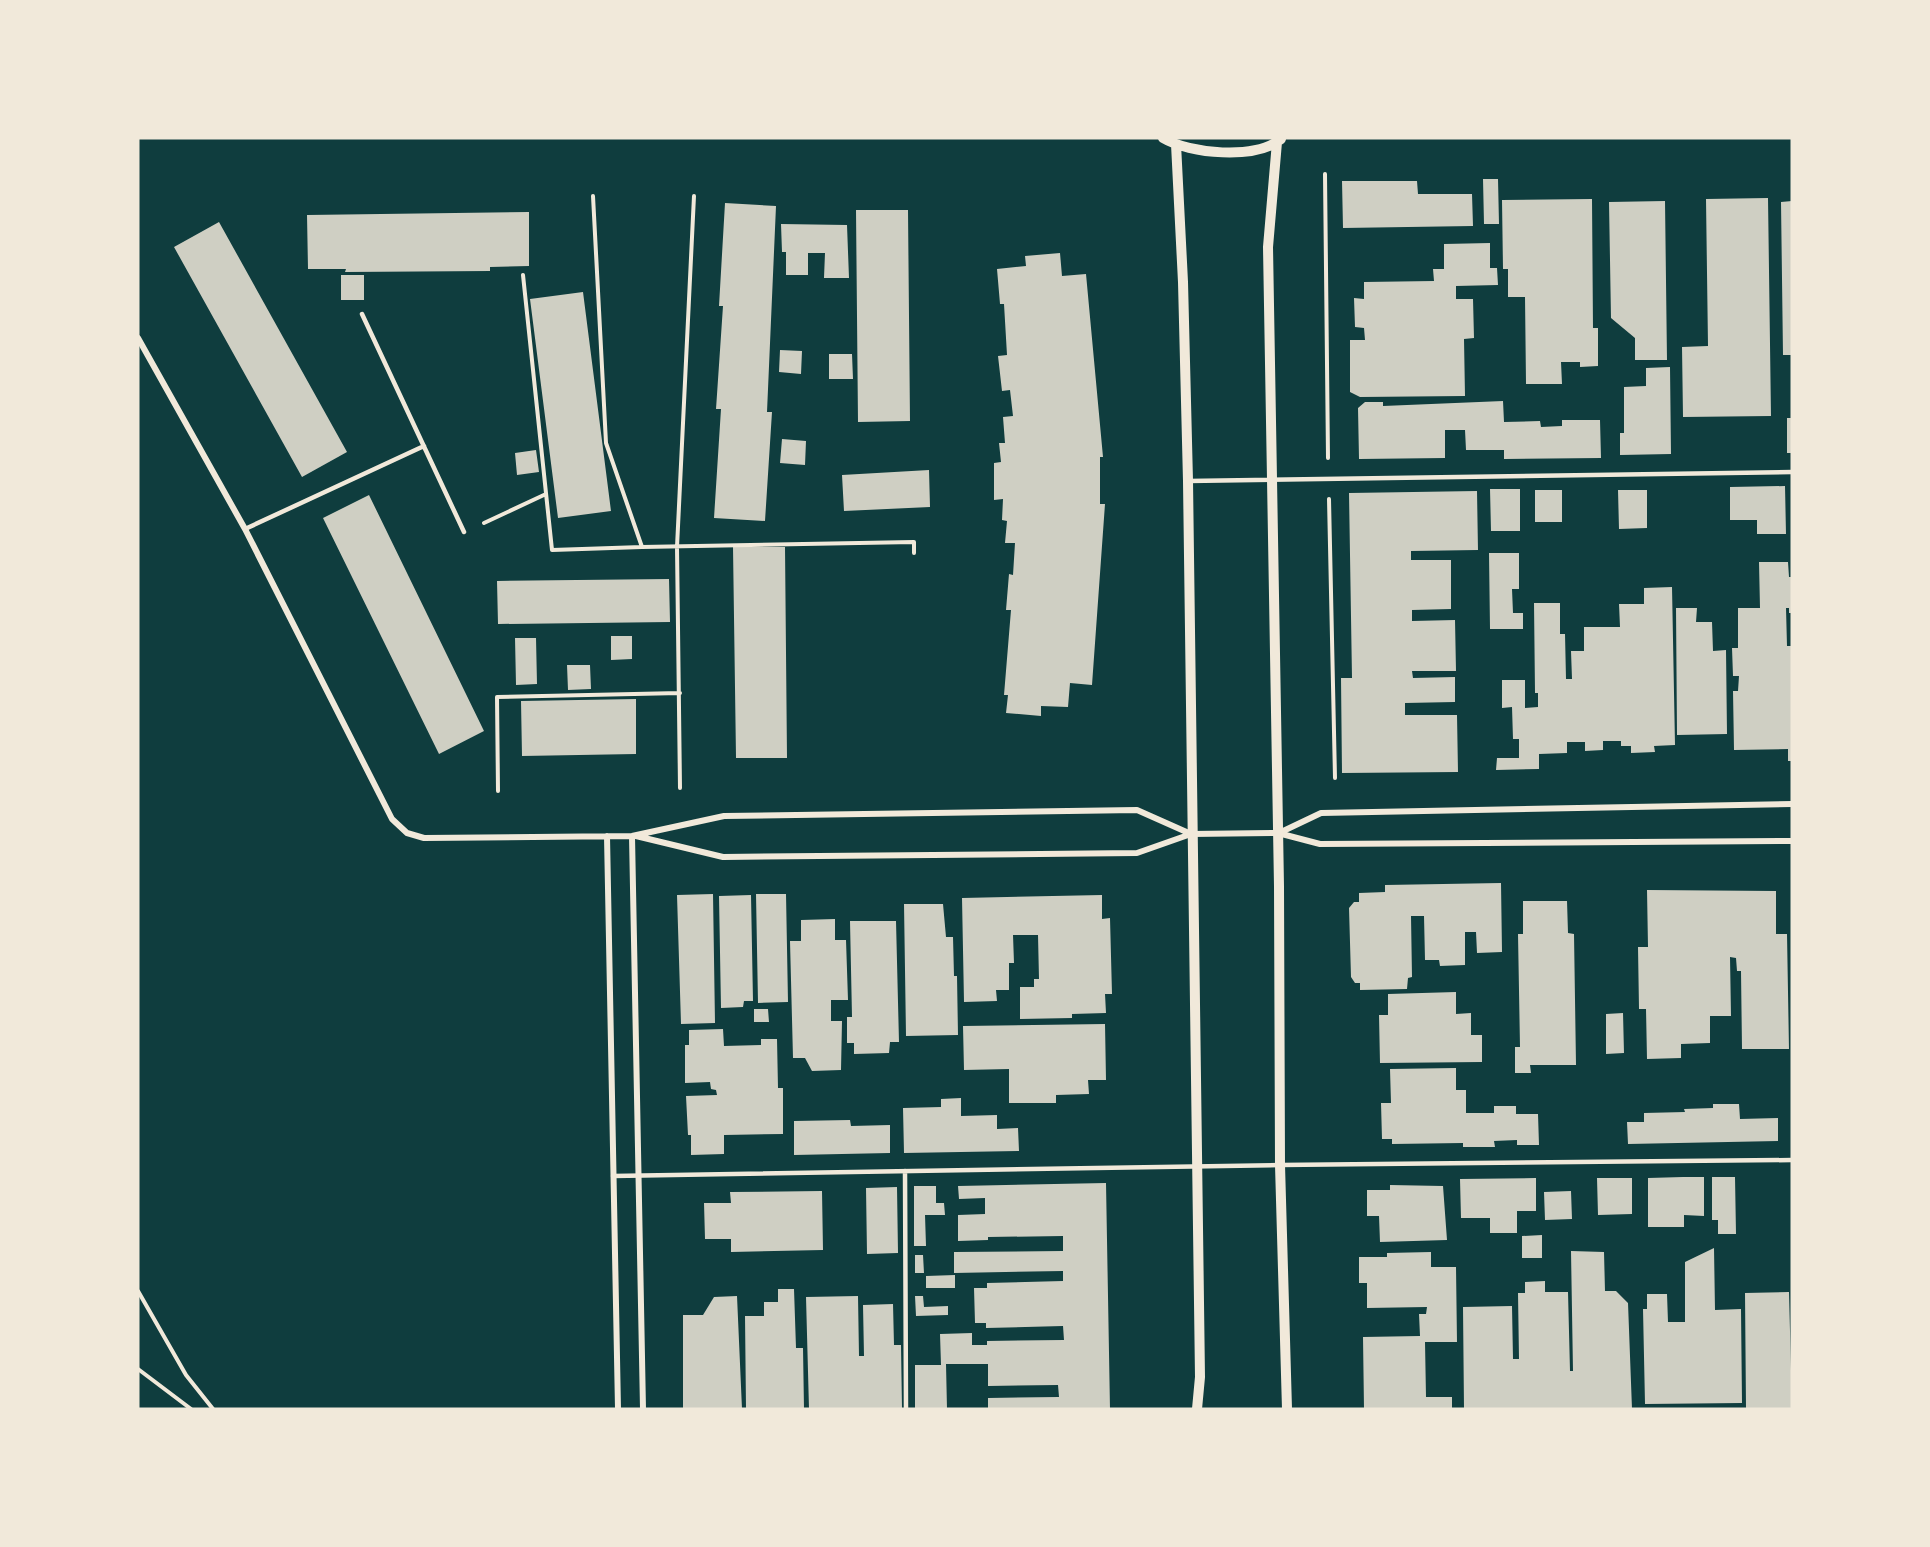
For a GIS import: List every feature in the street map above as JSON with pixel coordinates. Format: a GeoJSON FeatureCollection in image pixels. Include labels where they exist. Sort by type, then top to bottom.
{"type":"FeatureCollection","features":[{"type":"Feature","properties":{"kind":"street"},"geometry":{"type":"LineString","coordinates":[[1163,138],[1176,144],[1220,152],[1249,150],[1280,140],[1268,246],[1278,833],[1280,1165],[1287,1409]]}},
{"type":"Feature","properties":{"kind":"street"},"geometry":{"type":"LineString","coordinates":[[1176,144],[1183,282],[1188,481],[1200,1377],[1197,1409]]}},
{"type":"Feature","properties":{"kind":"street"},"geometry":{"type":"LineString","coordinates":[[138,338],[245,529],[392,819],[407,833],[424,838],[632,836],[724,816],[1137,810],[1191,834]]}},
{"type":"Feature","properties":{"kind":"street"},"geometry":{"type":"LineString","coordinates":[[1278,833],[1321,813],[1792,804]]}},
{"type":"Feature","properties":{"kind":"street"},"geometry":{"type":"LineString","coordinates":[[632,836],[723,857],[1137,853],[1191,834],[1278,833],[1320,844],[1792,840]]}},
{"type":"Feature","properties":{"kind":"street"},"geometry":{"type":"LineString","coordinates":[[607,836],[618,1409]]}},
{"type":"Feature","properties":{"kind":"street"},"geometry":{"type":"LineString","coordinates":[[632,836],[643,1409]]}},
{"type":"Feature","properties":{"kind":"lane"},"geometry":{"type":"LineString","coordinates":[[362,314],[464,532]]}},
{"type":"Feature","properties":{"kind":"lane"},"geometry":{"type":"LineString","coordinates":[[245,529],[424,446]]}},
{"type":"Feature","properties":{"kind":"lane"},"geometry":{"type":"LineString","coordinates":[[1188,481],[1792,472]]}},
{"type":"Feature","properties":{"kind":"lane"},"geometry":{"type":"LineString","coordinates":[[613,1176],[1280,1165],[1792,1160]]}},
{"type":"Feature","properties":{"kind":"lane"},"geometry":{"type":"LineString","coordinates":[[905,1171],[906,1409]]}},
{"type":"Feature","properties":{"kind":"path"},"geometry":{"type":"LineString","coordinates":[[593,196],[606,444],[642,547]]}},
{"type":"Feature","properties":{"kind":"path"},"geometry":{"type":"LineString","coordinates":[[680,788],[677,547],[694,196]]}},
{"type":"Feature","properties":{"kind":"path"},"geometry":{"type":"LineString","coordinates":[[523,275],[552,549],[914,542],[914,553]]}},
{"type":"Feature","properties":{"kind":"path"},"geometry":{"type":"LineString","coordinates":[[464,532],[546,494]]}},
{"type":"Feature","properties":{"kind":"path"},"geometry":{"type":"LineString","coordinates":[[498,791],[497,697],[680,693]]}},
{"type":"Feature","properties":{"kind":"path"},"geometry":{"type":"LineString","coordinates":[[138,1292],[186,1375],[213,1409]]}},
{"type":"Feature","properties":{"kind":"path"},"geometry":{"type":"LineString","coordinates":[[138,1369],[191,1409]]}},
{"type":"Feature","properties":{"kind":"building"},"geometry":{"type":"Polygon","coordinates":[[[1483,179],[1498,179],[1499,224],[1484,224],[1483,179]]]}},
{"type":"Feature","properties":{"kind":"building"},"geometry":{"type":"Polygon","coordinates":[[[1342,181],[1417,181],[1418,194],[1472,194],[1473,226],[1343,228],[1342,181]]]}},
{"type":"Feature","properties":{"kind":"building"},"geometry":{"type":"Polygon","coordinates":[[[1768,198],[1771,416],[1683,417],[1682,347],[1708,346],[1706,199],[1768,198]]]}},
{"type":"Feature","properties":{"kind":"building"},"geometry":{"type":"Polygon","coordinates":[[[1592,199],[1593,328],[1598,328],[1598,366],[1580,367],[1580,362],[1561,362],[1562,384],[1526,384],[1525,297],[1508,297],[1508,269],[1503,269],[1502,200],[1592,199]]]}},
{"type":"Feature","properties":{"kind":"building"},"geometry":{"type":"Polygon","coordinates":[[[1665,201],[1667,360],[1635,360],[1635,338],[1611,318],[1609,202],[1665,201]]]}},
{"type":"Feature","properties":{"kind":"building"},"geometry":{"type":"Polygon","coordinates":[[[1792,201],[1792,355],[1783,355],[1781,202],[1792,201]]]}},
{"type":"Feature","properties":{"kind":"building"},"geometry":{"type":"Polygon","coordinates":[[[725,203],[776,206],[767,412],[772,412],[765,521],[714,518],[721,409],[716,409],[723,306],[719,306],[725,203]]]}},
{"type":"Feature","properties":{"kind":"building"},"geometry":{"type":"Polygon","coordinates":[[[856,210],[908,210],[910,421],[858,422],[856,210]]]}},
{"type":"Feature","properties":{"kind":"building"},"geometry":{"type":"Polygon","coordinates":[[[529,212],[529,266],[490,267],[490,271],[345,272],[346,269],[308,269],[307,215],[529,212]]]}},
{"type":"Feature","properties":{"kind":"building"},"geometry":{"type":"Polygon","coordinates":[[[219,222],[347,452],[302,477],[174,247],[219,222]]]}},
{"type":"Feature","properties":{"kind":"building"},"geometry":{"type":"Polygon","coordinates":[[[781,224],[847,225],[849,278],[824,278],[825,253],[808,253],[808,275],[786,275],[786,252],[782,252],[781,224]]]}},
{"type":"Feature","properties":{"kind":"building"},"geometry":{"type":"Polygon","coordinates":[[[1490,243],[1490,268],[1497,268],[1498,285],[1456,286],[1456,299],[1473,299],[1474,338],[1464,339],[1465,396],[1360,397],[1350,392],[1350,340],[1365,340],[1364,328],[1355,327],[1354,298],[1364,299],[1364,282],[1434,281],[1433,269],[1444,269],[1444,244],[1490,243]]]}},
{"type":"Feature","properties":{"kind":"building"},"geometry":{"type":"Polygon","coordinates":[[[1060,253],[1062,276],[1086,274],[1103,457],[1100,457],[1100,504],[1105,504],[1092,685],[1070,683],[1068,707],[1041,706],[1041,716],[1006,713],[1008,695],[1004,695],[1011,610],[1006,610],[1009,574],[1013,575],[1015,543],[1005,543],[1007,521],[1002,520],[1003,499],[994,500],[994,463],[1001,462],[999,443],[1005,443],[1003,417],[1013,416],[1010,390],[1002,391],[998,356],[1007,355],[1004,304],[1000,304],[997,269],[1026,266],[1025,256],[1060,253]]]}},
{"type":"Feature","properties":{"kind":"building"},"geometry":{"type":"Polygon","coordinates":[[[341,275],[364,275],[364,300],[341,300],[341,275]]]}},
{"type":"Feature","properties":{"kind":"building"},"geometry":{"type":"Polygon","coordinates":[[[583,292],[611,511],[558,518],[530,299],[583,292]]]}},
{"type":"Feature","properties":{"kind":"building"},"geometry":{"type":"Polygon","coordinates":[[[780,350],[802,351],[801,374],[779,372],[780,350]]]}},
{"type":"Feature","properties":{"kind":"building"},"geometry":{"type":"Polygon","coordinates":[[[829,354],[852,354],[853,379],[829,379],[829,354]]]}},
{"type":"Feature","properties":{"kind":"building"},"geometry":{"type":"Polygon","coordinates":[[[1670,367],[1671,454],[1620,455],[1620,433],[1624,433],[1624,387],[1646,386],[1646,368],[1670,367]]]}},
{"type":"Feature","properties":{"kind":"building"},"geometry":{"type":"Polygon","coordinates":[[[1503,401],[1504,422],[1540,421],[1541,427],[1562,426],[1562,420],[1600,420],[1601,458],[1504,459],[1504,450],[1466,450],[1465,430],[1445,430],[1445,458],[1359,459],[1358,408],[1365,402],[1383,402],[1383,406],[1503,401]]]}},
{"type":"Feature","properties":{"kind":"building"},"geometry":{"type":"Polygon","coordinates":[[[1787,418],[1792,418],[1792,453],[1787,453],[1787,418]]]}},
{"type":"Feature","properties":{"kind":"building"},"geometry":{"type":"Polygon","coordinates":[[[782,439],[806,441],[805,465],[780,463],[782,439]]]}},
{"type":"Feature","properties":{"kind":"building"},"geometry":{"type":"Polygon","coordinates":[[[536,450],[539,472],[517,475],[515,453],[536,450]]]}},
{"type":"Feature","properties":{"kind":"building"},"geometry":{"type":"Polygon","coordinates":[[[929,470],[930,507],[844,511],[842,475],[929,470]]]}},
{"type":"Feature","properties":{"kind":"building"},"geometry":{"type":"Polygon","coordinates":[[[1785,486],[1786,534],[1757,534],[1757,520],[1730,520],[1730,487],[1785,486]]]}},
{"type":"Feature","properties":{"kind":"building"},"geometry":{"type":"Polygon","coordinates":[[[1490,489],[1520,489],[1520,531],[1491,531],[1490,489]]]}},
{"type":"Feature","properties":{"kind":"building"},"geometry":{"type":"Polygon","coordinates":[[[1535,490],[1562,490],[1562,522],[1535,522],[1535,490]]]}},
{"type":"Feature","properties":{"kind":"building"},"geometry":{"type":"Polygon","coordinates":[[[1618,490],[1647,490],[1647,528],[1619,529],[1618,490]]]}},
{"type":"Feature","properties":{"kind":"building"},"geometry":{"type":"Polygon","coordinates":[[[1477,491],[1478,550],[1411,551],[1411,560],[1451,560],[1451,609],[1412,610],[1412,621],[1455,620],[1456,671],[1412,671],[1413,678],[1455,677],[1455,702],[1405,703],[1405,715],[1457,715],[1458,772],[1342,773],[1341,678],[1352,678],[1349,493],[1477,491]]]}},
{"type":"Feature","properties":{"kind":"building"},"geometry":{"type":"Polygon","coordinates":[[[369,495],[484,731],[439,754],[323,518],[369,495]]]}},
{"type":"Feature","properties":{"kind":"building"},"geometry":{"type":"Polygon","coordinates":[[[733,547],[785,547],[787,758],[736,758],[733,547]]]}},
{"type":"Feature","properties":{"kind":"building"},"geometry":{"type":"Polygon","coordinates":[[[1489,553],[1519,553],[1519,589],[1512,589],[1513,613],[1523,613],[1523,629],[1490,629],[1489,553]]]}},
{"type":"Feature","properties":{"kind":"building"},"geometry":{"type":"Polygon","coordinates":[[[1759,562],[1788,562],[1789,577],[1792,577],[1792,613],[1789,613],[1789,608],[1786,608],[1787,646],[1792,646],[1792,761],[1788,761],[1788,749],[1734,750],[1733,691],[1738,691],[1739,676],[1733,676],[1732,648],[1738,648],[1738,608],[1760,608],[1759,562]]]}},
{"type":"Feature","properties":{"kind":"building"},"geometry":{"type":"Polygon","coordinates":[[[669,579],[670,622],[498,624],[497,581],[669,579]]]}},
{"type":"Feature","properties":{"kind":"building"},"geometry":{"type":"Polygon","coordinates":[[[1672,587],[1675,745],[1654,746],[1655,752],[1631,753],[1631,746],[1621,746],[1621,741],[1603,741],[1603,750],[1585,751],[1585,742],[1567,742],[1567,753],[1539,754],[1539,769],[1496,770],[1497,758],[1519,758],[1519,739],[1513,739],[1512,707],[1502,708],[1502,680],[1525,680],[1525,708],[1538,707],[1538,693],[1535,693],[1534,603],[1560,603],[1560,634],[1565,634],[1566,679],[1572,679],[1571,651],[1584,651],[1584,627],[1620,627],[1619,604],[1644,604],[1644,588],[1672,587]]]}},
{"type":"Feature","properties":{"kind":"building"},"geometry":{"type":"Polygon","coordinates":[[[1676,608],[1697,608],[1696,622],[1712,622],[1713,651],[1726,650],[1727,734],[1677,735],[1676,608]]]}},
{"type":"Feature","properties":{"kind":"building"},"geometry":{"type":"Polygon","coordinates":[[[611,636],[632,636],[632,659],[611,660],[611,636]]]}},
{"type":"Feature","properties":{"kind":"building"},"geometry":{"type":"Polygon","coordinates":[[[515,638],[536,638],[537,684],[516,685],[515,638]]]}},
{"type":"Feature","properties":{"kind":"building"},"geometry":{"type":"Polygon","coordinates":[[[567,665],[590,665],[591,689],[568,690],[567,665]]]}},
{"type":"Feature","properties":{"kind":"building"},"geometry":{"type":"Polygon","coordinates":[[[636,699],[636,754],[522,756],[521,701],[636,699]]]}},
{"type":"Feature","properties":{"kind":"building"},"geometry":{"type":"Polygon","coordinates":[[[1501,883],[1502,952],[1477,953],[1476,932],[1465,932],[1465,965],[1440,966],[1439,960],[1425,960],[1424,916],[1411,916],[1412,977],[1408,978],[1407,989],[1360,990],[1360,983],[1355,983],[1351,977],[1349,908],[1354,902],[1359,902],[1359,893],[1385,892],[1385,885],[1501,883]]]}},
{"type":"Feature","properties":{"kind":"building"},"geometry":{"type":"Polygon","coordinates":[[[1647,890],[1776,891],[1776,934],[1787,934],[1789,1049],[1742,1049],[1741,971],[1737,971],[1736,958],[1730,957],[1731,1016],[1710,1016],[1710,1043],[1681,1044],[1681,1058],[1647,1059],[1646,1009],[1639,1009],[1638,947],[1648,947],[1647,890]]]}},
{"type":"Feature","properties":{"kind":"building"},"geometry":{"type":"Polygon","coordinates":[[[713,894],[715,1023],[681,1024],[677,895],[713,894]]]}},
{"type":"Feature","properties":{"kind":"building"},"geometry":{"type":"Polygon","coordinates":[[[756,894],[786,894],[788,1002],[758,1003],[756,894]]]}},
{"type":"Feature","properties":{"kind":"building"},"geometry":{"type":"Polygon","coordinates":[[[751,895],[753,1001],[744,1001],[743,1007],[721,1008],[719,896],[751,895]]]}},
{"type":"Feature","properties":{"kind":"building"},"geometry":{"type":"Polygon","coordinates":[[[1102,895],[1102,919],[1110,918],[1112,994],[1105,994],[1106,1013],[1072,1014],[1072,1018],[1020,1019],[1020,987],[1034,987],[1034,979],[1039,979],[1038,935],[1013,935],[1014,963],[1009,963],[1009,990],[996,990],[997,1001],[964,1002],[962,898],[1102,895]]]}},
{"type":"Feature","properties":{"kind":"building"},"geometry":{"type":"Polygon","coordinates":[[[1523,901],[1567,901],[1568,933],[1574,934],[1576,1065],[1530,1065],[1531,1073],[1515,1073],[1515,1047],[1520,1047],[1518,934],[1523,934],[1523,901]]]}},
{"type":"Feature","properties":{"kind":"building"},"geometry":{"type":"Polygon","coordinates":[[[904,904],[943,904],[946,937],[953,937],[954,976],[957,976],[958,1035],[906,1036],[904,904]]]}},
{"type":"Feature","properties":{"kind":"building"},"geometry":{"type":"Polygon","coordinates":[[[835,919],[835,940],[846,940],[848,1000],[831,1000],[831,1021],[842,1021],[841,1070],[812,1071],[805,1058],[793,1058],[790,941],[801,941],[801,920],[835,919]]]}},
{"type":"Feature","properties":{"kind":"building"},"geometry":{"type":"Polygon","coordinates":[[[850,921],[896,921],[899,1042],[890,1042],[889,1053],[854,1054],[854,1043],[847,1043],[847,1017],[852,1017],[850,921]]]}},
{"type":"Feature","properties":{"kind":"building"},"geometry":{"type":"Polygon","coordinates":[[[1456,992],[1456,1014],[1471,1013],[1471,1035],[1482,1035],[1482,1062],[1380,1063],[1379,1015],[1388,1015],[1388,994],[1456,992]]]}},
{"type":"Feature","properties":{"kind":"building"},"geometry":{"type":"Polygon","coordinates":[[[754,1009],[768,1009],[769,1022],[754,1022],[754,1009]]]}},
{"type":"Feature","properties":{"kind":"building"},"geometry":{"type":"Polygon","coordinates":[[[1623,1013],[1624,1053],[1606,1054],[1606,1014],[1623,1013]]]}},
{"type":"Feature","properties":{"kind":"building"},"geometry":{"type":"Polygon","coordinates":[[[1105,1024],[1106,1080],[1088,1080],[1089,1094],[1056,1095],[1056,1103],[1009,1103],[1009,1069],[964,1070],[963,1026],[1105,1024]]]}},
{"type":"Feature","properties":{"kind":"building"},"geometry":{"type":"Polygon","coordinates":[[[723,1029],[724,1046],[761,1045],[761,1039],[777,1039],[778,1088],[783,1088],[783,1134],[724,1135],[724,1154],[691,1155],[686,1096],[717,1095],[716,1090],[711,1089],[710,1082],[685,1083],[685,1045],[689,1045],[689,1030],[723,1029]]]}},
{"type":"Feature","properties":{"kind":"building"},"geometry":{"type":"Polygon","coordinates":[[[1456,1068],[1456,1090],[1466,1090],[1466,1113],[1494,1113],[1494,1106],[1516,1106],[1516,1114],[1538,1114],[1539,1145],[1517,1145],[1517,1140],[1494,1141],[1495,1147],[1463,1147],[1463,1143],[1392,1144],[1392,1139],[1382,1139],[1381,1103],[1391,1103],[1390,1069],[1456,1068]]]}},
{"type":"Feature","properties":{"kind":"building"},"geometry":{"type":"Polygon","coordinates":[[[961,1098],[961,1116],[997,1115],[997,1129],[1018,1128],[1019,1151],[904,1153],[903,1108],[941,1107],[941,1099],[961,1098]]]}},
{"type":"Feature","properties":{"kind":"building"},"geometry":{"type":"Polygon","coordinates":[[[1713,1104],[1739,1104],[1740,1119],[1778,1118],[1778,1141],[1628,1144],[1627,1122],[1644,1122],[1644,1113],[1685,1112],[1684,1109],[1713,1108],[1713,1104]]]}},
{"type":"Feature","properties":{"kind":"building"},"geometry":{"type":"Polygon","coordinates":[[[850,1120],[851,1126],[890,1125],[890,1153],[794,1155],[794,1121],[850,1120]]]}},
{"type":"Feature","properties":{"kind":"building"},"geometry":{"type":"Polygon","coordinates":[[[1704,1177],[1704,1216],[1684,1215],[1684,1227],[1648,1227],[1648,1178],[1704,1177]]]}},
{"type":"Feature","properties":{"kind":"building"},"geometry":{"type":"Polygon","coordinates":[[[1712,1177],[1735,1177],[1736,1234],[1718,1234],[1718,1220],[1712,1220],[1712,1177]]]}},
{"type":"Feature","properties":{"kind":"building"},"geometry":{"type":"Polygon","coordinates":[[[1536,1178],[1536,1211],[1517,1211],[1517,1233],[1490,1233],[1490,1218],[1461,1218],[1460,1179],[1536,1178]]]}},
{"type":"Feature","properties":{"kind":"building"},"geometry":{"type":"Polygon","coordinates":[[[1597,1178],[1632,1178],[1632,1214],[1598,1215],[1597,1178]]]}},
{"type":"Feature","properties":{"kind":"building"},"geometry":{"type":"Polygon","coordinates":[[[1106,1183],[1110,1409],[988,1409],[988,1398],[1059,1397],[1058,1385],[988,1386],[988,1364],[946,1364],[947,1409],[915,1409],[915,1365],[941,1365],[940,1334],[972,1333],[972,1345],[987,1345],[987,1341],[1064,1340],[1063,1326],[986,1328],[986,1323],[975,1323],[974,1288],[987,1288],[987,1283],[1063,1281],[1063,1271],[954,1273],[954,1252],[1063,1251],[1063,1236],[988,1237],[988,1240],[958,1241],[958,1215],[985,1214],[985,1198],[959,1199],[958,1186],[1106,1183]]]}},
{"type":"Feature","properties":{"kind":"building"},"geometry":{"type":"Polygon","coordinates":[[[1390,1185],[1443,1186],[1447,1240],[1380,1242],[1379,1216],[1367,1216],[1367,1190],[1390,1190],[1390,1185]]]}},
{"type":"Feature","properties":{"kind":"building"},"geometry":{"type":"Polygon","coordinates":[[[914,1186],[936,1186],[936,1203],[944,1203],[945,1215],[925,1215],[926,1246],[914,1246],[914,1186]]]}},
{"type":"Feature","properties":{"kind":"building"},"geometry":{"type":"Polygon","coordinates":[[[897,1187],[898,1253],[867,1254],[866,1188],[897,1187]]]}},
{"type":"Feature","properties":{"kind":"building"},"geometry":{"type":"Polygon","coordinates":[[[822,1191],[823,1250],[731,1252],[731,1239],[705,1239],[704,1203],[731,1203],[730,1192],[822,1191]]]}},
{"type":"Feature","properties":{"kind":"building"},"geometry":{"type":"Polygon","coordinates":[[[1571,1191],[1572,1219],[1545,1220],[1544,1192],[1571,1191]]]}},
{"type":"Feature","properties":{"kind":"building"},"geometry":{"type":"Polygon","coordinates":[[[1542,1235],[1542,1258],[1522,1258],[1522,1236],[1542,1235]]]}},
{"type":"Feature","properties":{"kind":"building"},"geometry":{"type":"Polygon","coordinates":[[[1714,1248],[1715,1310],[1741,1309],[1742,1403],[1645,1404],[1643,1309],[1647,1309],[1647,1294],[1667,1294],[1668,1322],[1685,1322],[1685,1262],[1714,1248]]]}},
{"type":"Feature","properties":{"kind":"building"},"geometry":{"type":"Polygon","coordinates":[[[1571,1251],[1604,1252],[1605,1291],[1616,1291],[1628,1303],[1632,1409],[1464,1409],[1463,1307],[1512,1306],[1513,1359],[1519,1359],[1518,1293],[1525,1293],[1525,1282],[1545,1281],[1545,1292],[1568,1292],[1570,1371],[1573,1371],[1571,1251]]]}},
{"type":"Feature","properties":{"kind":"building"},"geometry":{"type":"Polygon","coordinates":[[[1431,1252],[1431,1267],[1456,1267],[1457,1342],[1425,1342],[1426,1397],[1452,1397],[1452,1409],[1364,1409],[1363,1337],[1420,1336],[1419,1314],[1426,1314],[1427,1307],[1367,1308],[1367,1283],[1359,1283],[1359,1257],[1387,1257],[1387,1253],[1431,1252]]]}},
{"type":"Feature","properties":{"kind":"building"},"geometry":{"type":"Polygon","coordinates":[[[915,1255],[923,1255],[924,1273],[915,1273],[915,1255]]]}},
{"type":"Feature","properties":{"kind":"building"},"geometry":{"type":"Polygon","coordinates":[[[955,1275],[955,1288],[926,1288],[926,1276],[955,1275]]]}},
{"type":"Feature","properties":{"kind":"building"},"geometry":{"type":"Polygon","coordinates":[[[778,1289],[794,1289],[796,1348],[803,1348],[804,1409],[746,1409],[745,1316],[764,1316],[764,1302],[778,1302],[778,1289]]]}},
{"type":"Feature","properties":{"kind":"building"},"geometry":{"type":"Polygon","coordinates":[[[1789,1292],[1792,1409],[1746,1409],[1745,1293],[1789,1292]]]}},
{"type":"Feature","properties":{"kind":"building"},"geometry":{"type":"Polygon","coordinates":[[[737,1296],[742,1409],[683,1409],[683,1315],[703,1315],[714,1297],[737,1296]]]}},
{"type":"Feature","properties":{"kind":"building"},"geometry":{"type":"Polygon","coordinates":[[[858,1296],[859,1356],[864,1356],[863,1305],[893,1304],[894,1345],[901,1345],[902,1409],[809,1409],[806,1297],[858,1296]]]}},
{"type":"Feature","properties":{"kind":"building"},"geometry":{"type":"Polygon","coordinates":[[[915,1296],[923,1296],[924,1307],[948,1306],[948,1315],[916,1316],[915,1296]]]}}]}
